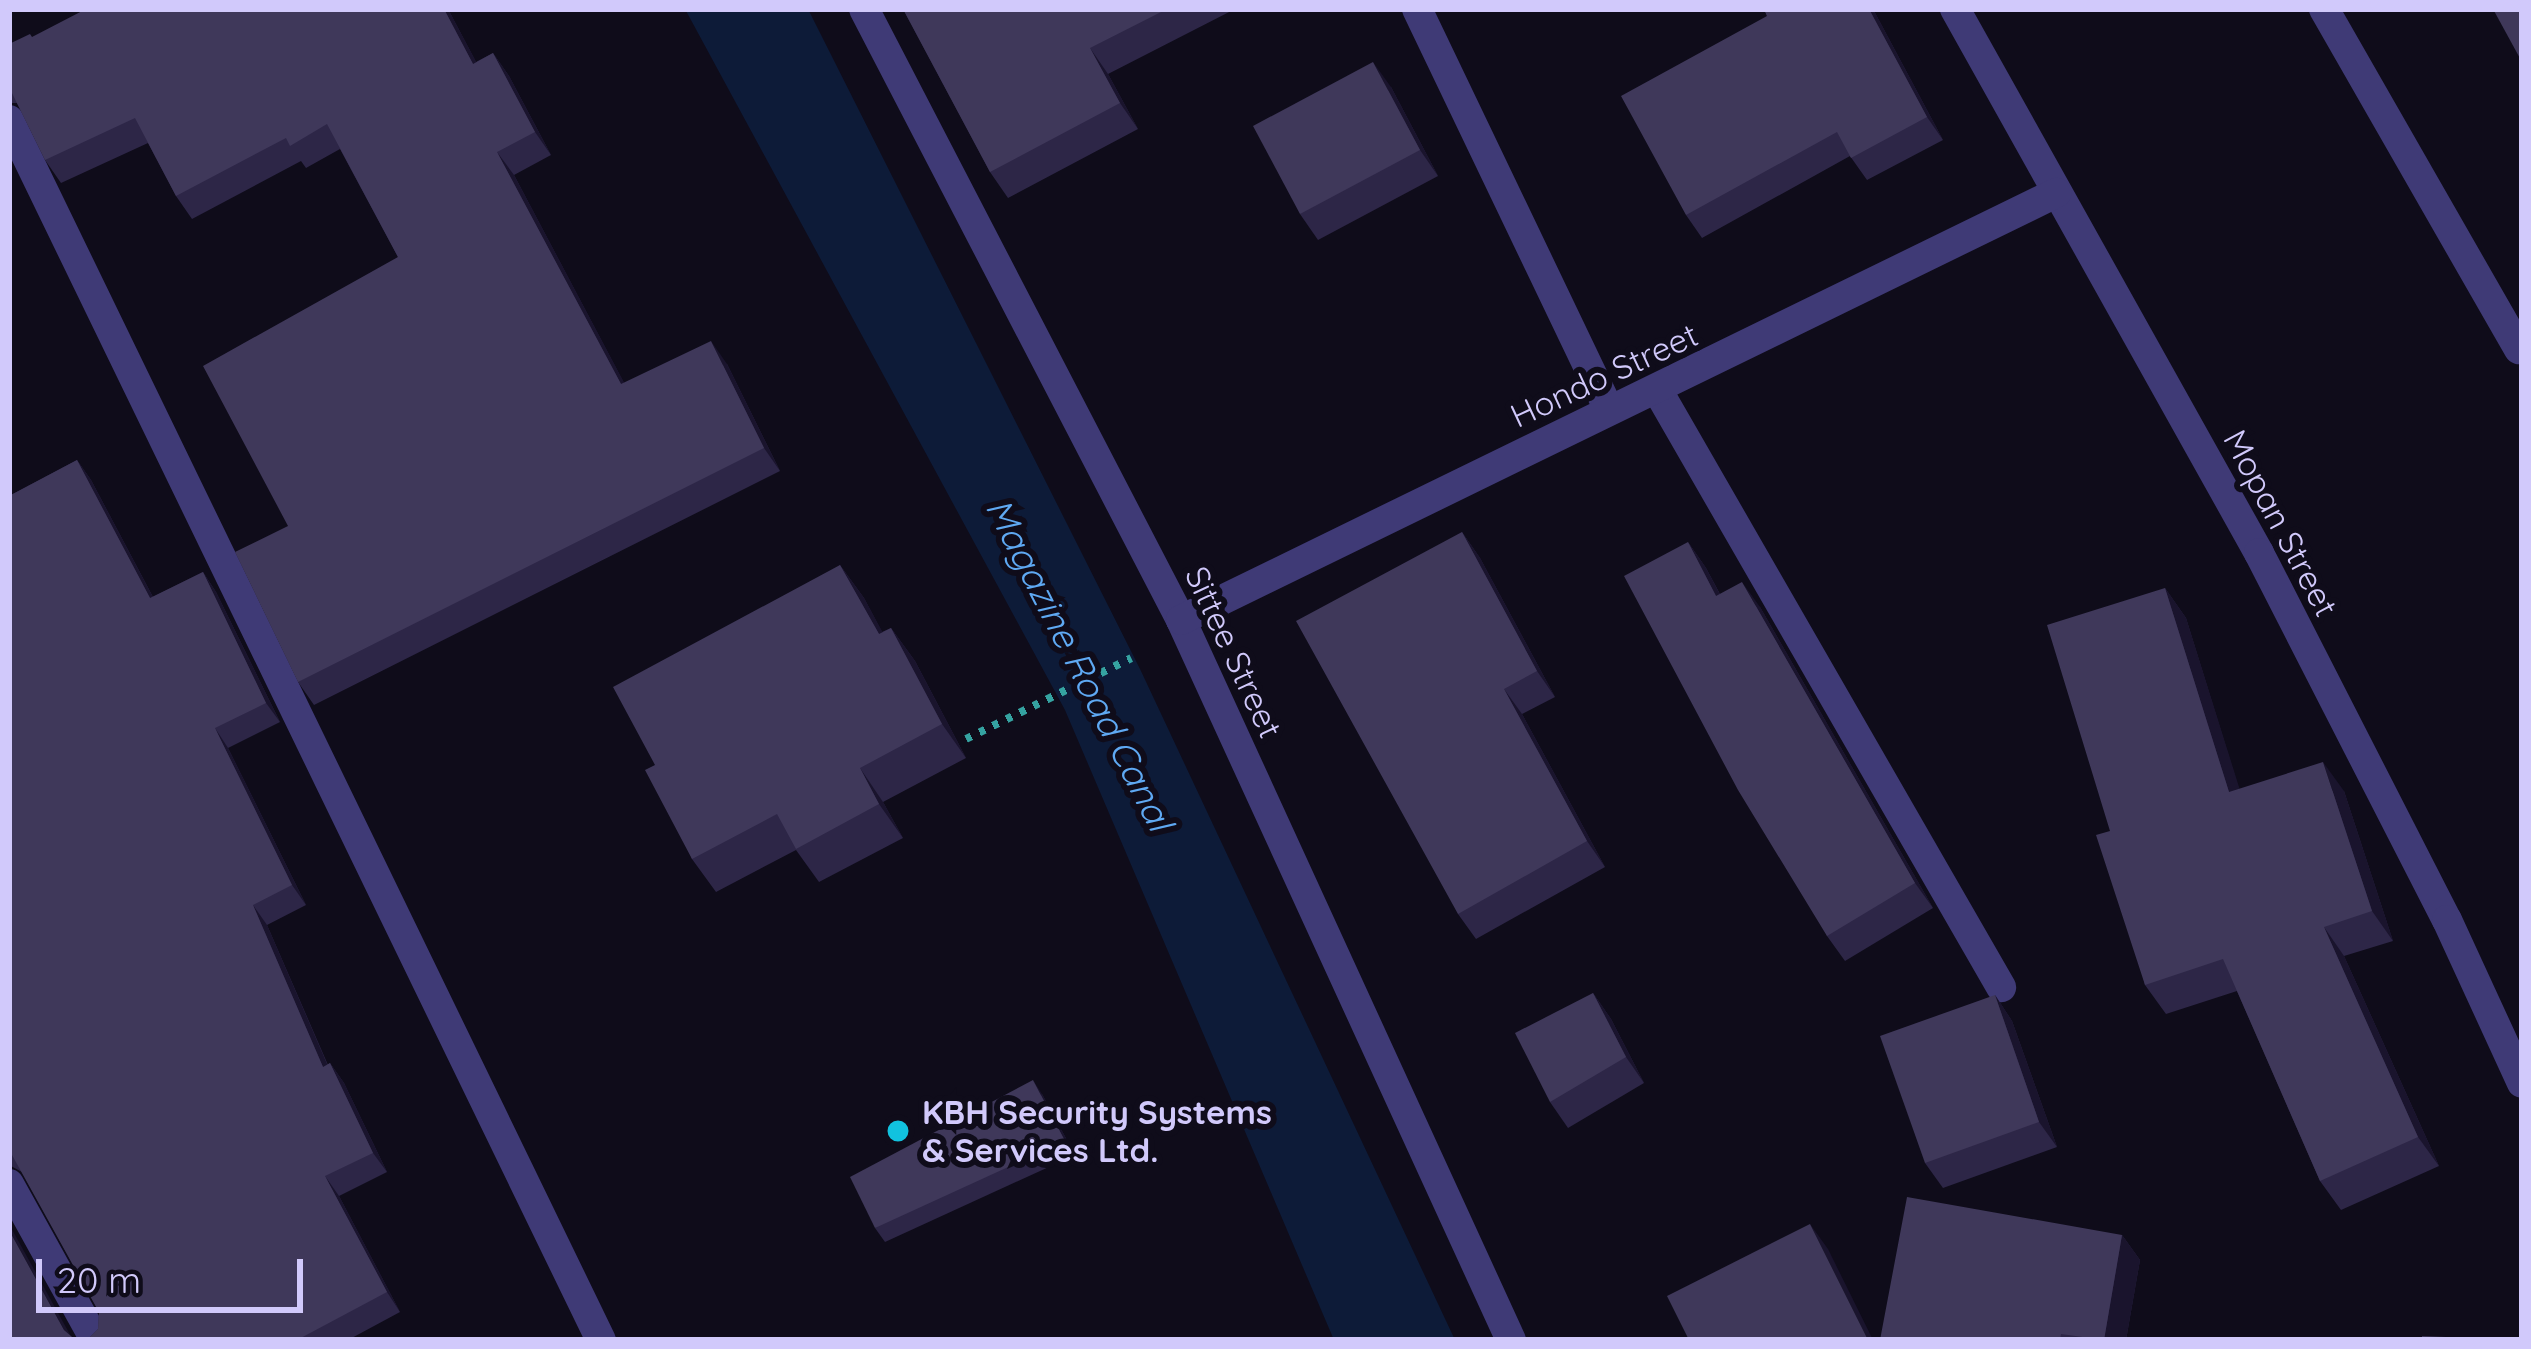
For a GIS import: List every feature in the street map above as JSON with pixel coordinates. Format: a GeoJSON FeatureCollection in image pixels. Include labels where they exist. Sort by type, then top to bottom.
{"type":"FeatureCollection","features":[{"type":"Feature","properties":{"kind":"street","name":"Sittee Street"},"geometry":{"type":"LineString","coordinates":[[864,9],[1181,620],[1511,1340]]}},
{"type":"Feature","properties":{"kind":"street"},"geometry":{"type":"LineString","coordinates":[[1418,9],[1609,409]]}},
{"type":"Feature","properties":{"kind":"street","name":"Mopan Street"},"geometry":{"type":"LineString","coordinates":[[1955,9],[2258,553],[2447,920],[2522,1083]]}},
{"type":"Feature","properties":{"kind":"street"},"geometry":{"type":"LineString","coordinates":[[2324,9],[2519,349]]}},
{"type":"Feature","properties":{"kind":"street"},"geometry":{"type":"LineString","coordinates":[[9,120],[601,1340]]}},
{"type":"Feature","properties":{"kind":"street","name":"Hondo Street"},"geometry":{"type":"LineString","coordinates":[[1181,620],[2056,193]]}},
{"type":"Feature","properties":{"kind":"street"},"geometry":{"type":"LineString","coordinates":[[1658,391],[2001,987]]}},
{"type":"Feature","properties":{"kind":"street"},"geometry":{"type":"LineString","coordinates":[[9,1184],[94,1340]]}},
{"type":"Feature","properties":{"kind":"path"},"geometry":{"type":"LineString","coordinates":[[966,740],[1151,648]]}},
{"type":"Feature","properties":{"kind":"water","name":"Magazine Road Canal"},"geometry":{"type":"Polygon","coordinates":[[[685,9],[808,9],[1140,669],[1455,1340],[1334,1340],[1065,710],[685,9]]]}},
{"type":"Feature","properties":{"kind":"building"},"geometry":{"type":"Polygon","coordinates":[[[86,9],[444,9],[473,64],[493,53],[535,132],[497,152],[621,384],[711,341],[764,448],[298,682],[235,552],[288,526],[203,366],[398,257],[327,124],[290,146],[286,138],[176,196],[135,118],[45,160],[9,87],[9,44],[86,9]]]}},
{"type":"Feature","properties":{"kind":"building"},"geometry":{"type":"Polygon","coordinates":[[[903,9],[1167,9],[1090,48],[1120,103],[990,172],[903,9]]]}},
{"type":"Feature","properties":{"kind":"building"},"geometry":{"type":"Polygon","coordinates":[[[1764,9],[1869,9],[1927,117],[1851,158],[1837,132],[1686,215],[1621,96],[1767,16],[1764,9]]]}},
{"type":"Feature","properties":{"kind":"building"},"geometry":{"type":"Polygon","coordinates":[[[2493,9],[2522,9],[2522,62],[2493,9]]]}},
{"type":"Feature","properties":{"kind":"building"},"geometry":{"type":"Polygon","coordinates":[[[1373,62],[1420,150],[1300,214],[1253,126],[1373,62]]]}},
{"type":"Feature","properties":{"kind":"building"},"geometry":{"type":"Polygon","coordinates":[[[77,460],[150,598],[203,572],[266,703],[215,728],[292,885],[253,905],[323,1067],[330,1063],[373,1153],[325,1176],[387,1292],[297,1340],[9,1340],[9,1230],[64,1330],[72,1337],[89,1338],[98,1329],[99,1312],[9,1153],[9,496],[77,460]]]}},
{"type":"Feature","properties":{"kind":"building"},"geometry":{"type":"Polygon","coordinates":[[[1462,532],[1537,671],[1504,689],[1587,841],[1458,914],[1296,621],[1462,532]]]}},
{"type":"Feature","properties":{"kind":"building"},"geometry":{"type":"Polygon","coordinates":[[[1688,542],[1716,596],[1742,582],[1915,883],[1827,936],[1738,790],[1624,576],[1688,542]]]}},
{"type":"Feature","properties":{"kind":"building"},"geometry":{"type":"Polygon","coordinates":[[[840,565],[879,634],[891,628],[942,724],[860,768],[879,804],[796,849],[777,814],[692,859],[645,770],[655,765],[613,687],[840,565]]]}},
{"type":"Feature","properties":{"kind":"building"},"geometry":{"type":"Polygon","coordinates":[[[2165,588],[2229,792],[2323,762],[2372,911],[2324,927],[2418,1137],[2320,1181],[2223,959],[2145,985],[2096,835],[2110,831],[2047,625],[2165,588]]]}},
{"type":"Feature","properties":{"kind":"building"},"geometry":{"type":"Polygon","coordinates":[[[1593,993],[1626,1057],[1550,1102],[1515,1033],[1593,993]]]}},
{"type":"Feature","properties":{"kind":"building"},"geometry":{"type":"Polygon","coordinates":[[[1995,995],[2039,1122],[1925,1163],[1880,1036],[1995,995]]]}},
{"type":"Feature","properties":{"kind":"building"},"geometry":{"type":"Polygon","coordinates":[[[1033,1080],[1065,1141],[875,1228],[850,1177],[1033,1080]]]}},
{"type":"Feature","properties":{"kind":"building"},"geometry":{"type":"Polygon","coordinates":[[[1907,1197],[2122,1235],[2104,1340],[2061,1334],[2060,1340],[1880,1340],[1907,1197]]]}},
{"type":"Feature","properties":{"kind":"building"},"geometry":{"type":"Polygon","coordinates":[[[1810,1224],[1868,1340],[1689,1340],[1667,1296],[1810,1224]]]}},
{"type":"Feature","properties":{"kind":"building"},"geometry":{"type":"Polygon","coordinates":[[[2422,1336],[2518,1340],[2422,1340],[2422,1336]]]}},
{"type":"Feature","properties":{"kind":"place","name":"KBH Security Systems & Services Ltd."},"geometry":{"type":"Point","coordinates":[898,1131]}}]}
